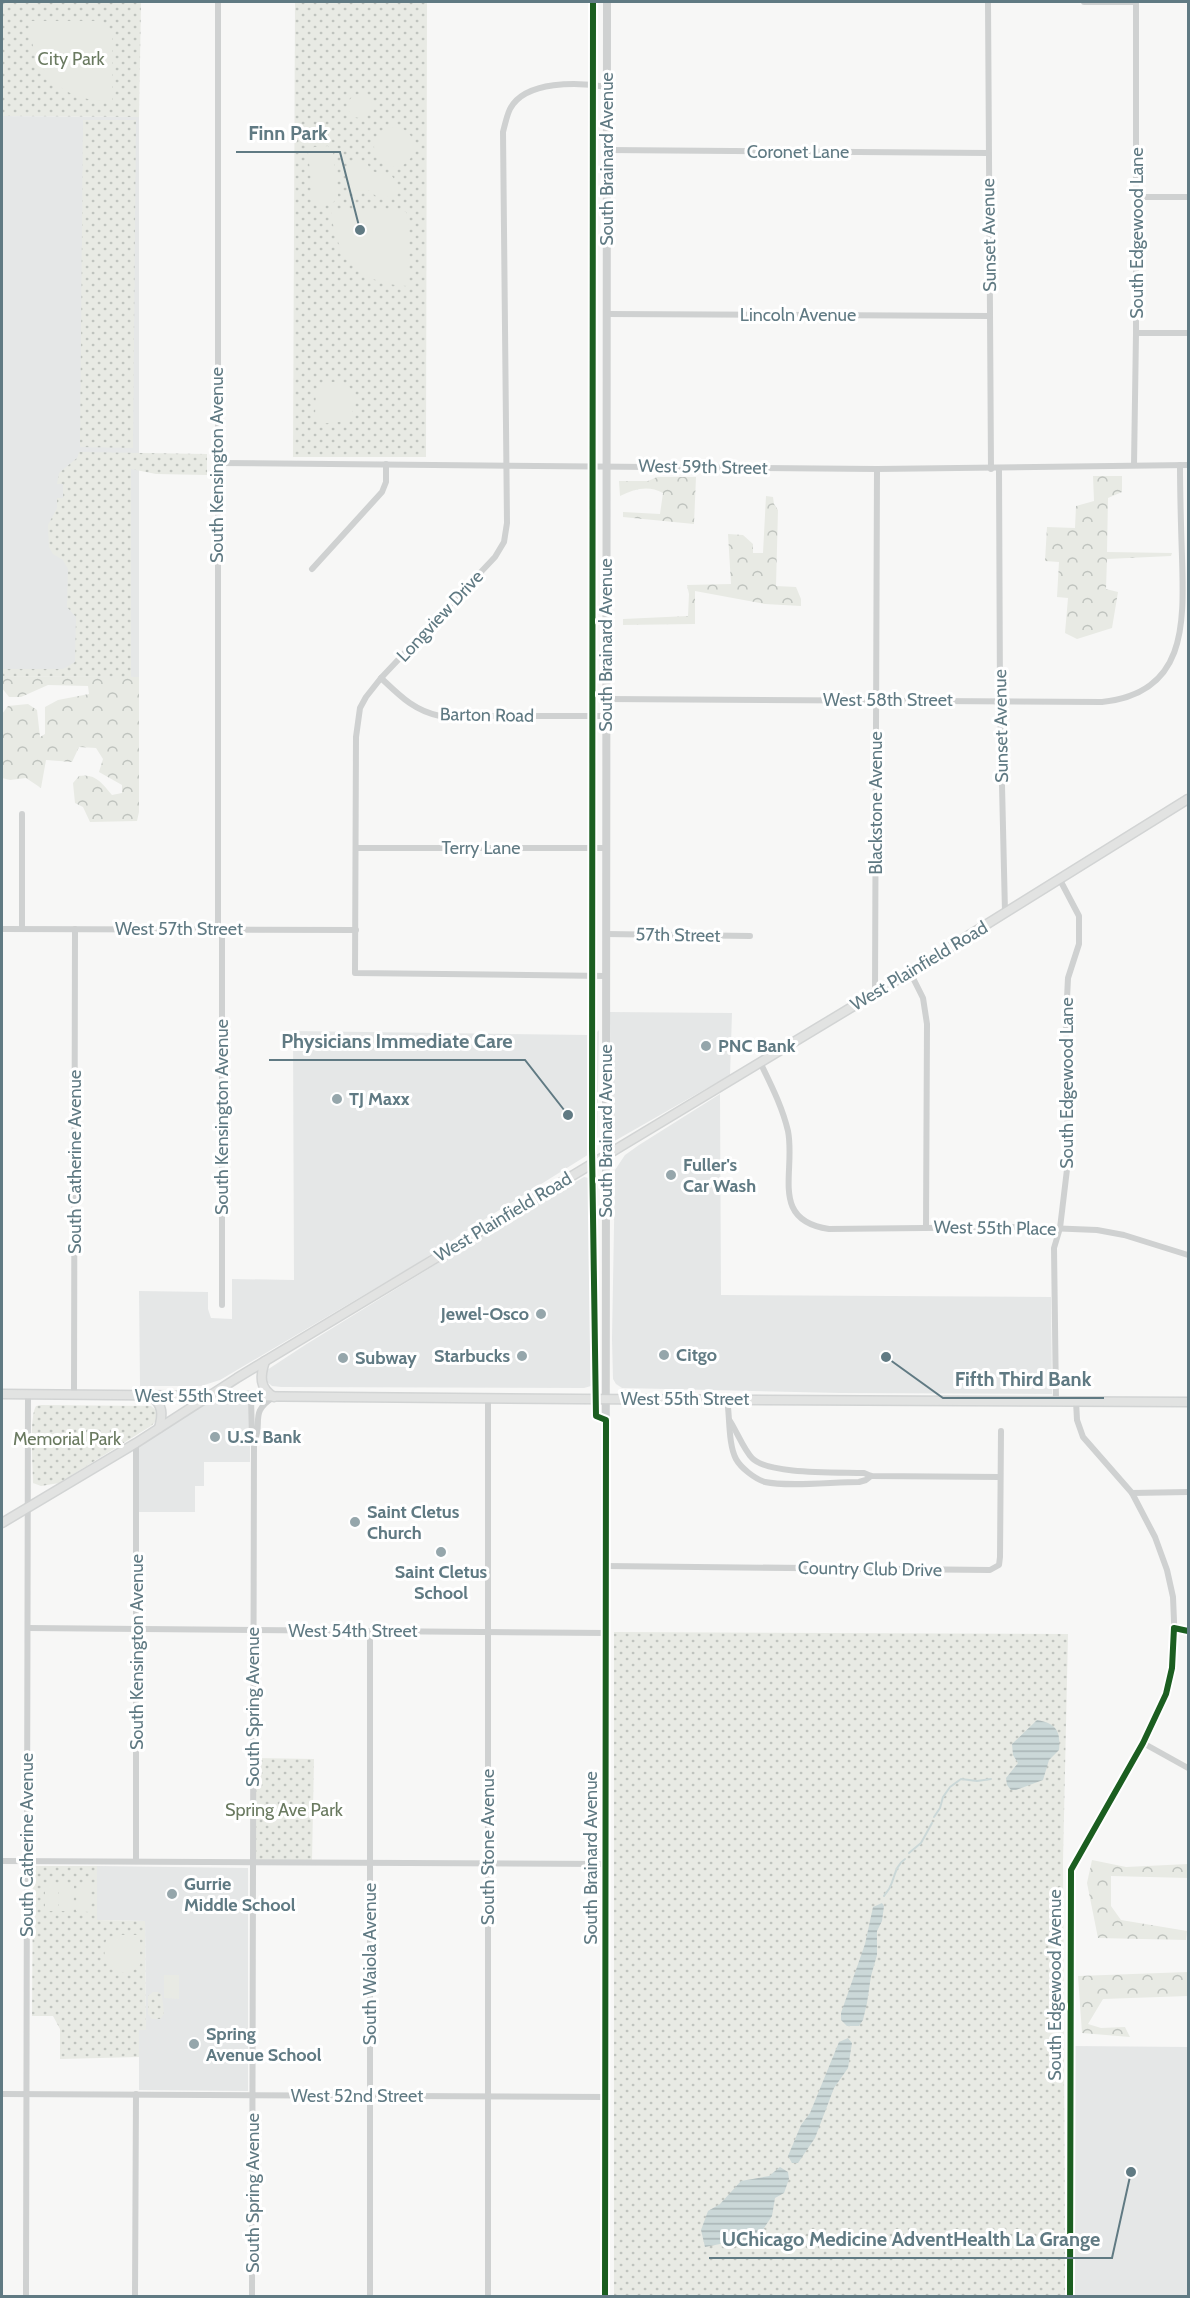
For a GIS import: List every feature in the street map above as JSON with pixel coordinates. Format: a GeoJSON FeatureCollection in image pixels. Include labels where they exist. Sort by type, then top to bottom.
{"type":"FeatureCollection","features":[{"type":"Feature","properties":{"kind":"main road","name":"West Plainfield Road"},"geometry":{"type":"LineString","coordinates":[[2,1523],[136,1443],[207,1396],[910,972],[1188,799]]}},
{"type":"Feature","properties":{"kind":"main road"},"geometry":{"type":"LineString","coordinates":[[265,1361],[261,1383],[264,1389],[274,1397]]}},
{"type":"Feature","properties":{"kind":"main road","name":"West 55th Street"},"geometry":{"type":"LineString","coordinates":[[2,1394],[1188,1402]]}},
{"type":"Feature","properties":{"kind":"main road"},"geometry":{"type":"LineString","coordinates":[[151,1396],[163,1412],[159,1428]]}},
{"type":"Feature","properties":{"kind":"street","name":"South Kensington Avenue"},"geometry":{"type":"LineString","coordinates":[[219,2],[217,463],[222,1305]]}},
{"type":"Feature","properties":{"kind":"street","name":"South Brainard Avenue"},"geometry":{"type":"LineString","coordinates":[[605,2296],[607,2]]}},
{"type":"Feature","properties":{"kind":"street","name":"Sunset Avenue"},"geometry":{"type":"LineString","coordinates":[[988,2],[991,469]]}},
{"type":"Feature","properties":{"kind":"street"},"geometry":{"type":"LineString","coordinates":[[1084,2],[1136,2]]}},
{"type":"Feature","properties":{"kind":"street","name":"South Edgewood Lane"},"geometry":{"type":"LineString","coordinates":[[1134,465],[1137,197],[1136,2]]}},
{"type":"Feature","properties":{"kind":"street","name":"Longview Drive"},"geometry":{"type":"LineString","coordinates":[[606,976],[355,973],[357,722],[360,708],[381,678],[495,557],[504,542],[507,523],[507,464],[503,132],[511,107],[529,91],[551,85],[593,84],[607,87]]}},
{"type":"Feature","properties":{"kind":"street","name":"Coronet Lane"},"geometry":{"type":"LineString","coordinates":[[607,150],[988,153]]}},
{"type":"Feature","properties":{"kind":"street"},"geometry":{"type":"LineString","coordinates":[[1137,197],[1188,197]]}},
{"type":"Feature","properties":{"kind":"street","name":"Lincoln Avenue"},"geometry":{"type":"LineString","coordinates":[[607,314],[990,316]]}},
{"type":"Feature","properties":{"kind":"street"},"geometry":{"type":"LineString","coordinates":[[1136,333],[1188,333]]}},
{"type":"Feature","properties":{"kind":"street","name":"West 59th Street"},"geometry":{"type":"LineString","coordinates":[[217,463],[877,469],[1188,465]]}},
{"type":"Feature","properties":{"kind":"street"},"geometry":{"type":"LineString","coordinates":[[312,569],[379,497],[386,482],[386,464]]}},
{"type":"Feature","properties":{"kind":"street","name":"West 58th Street"},"geometry":{"type":"LineString","coordinates":[[606,699],[1113,701],[1150,685],[1161,675],[1176,652],[1182,617],[1180,465]]}},
{"type":"Feature","properties":{"kind":"street","name":"Blackstone Avenue"},"geometry":{"type":"LineString","coordinates":[[875,993],[877,469]]}},
{"type":"Feature","properties":{"kind":"street","name":"Sunset Avenue"},"geometry":{"type":"LineString","coordinates":[[999,469],[1000,701],[1005,912]]}},
{"type":"Feature","properties":{"kind":"street","name":"Barton Road"},"geometry":{"type":"LineString","coordinates":[[381,678],[408,703],[428,714],[606,716]]}},
{"type":"Feature","properties":{"kind":"street"},"geometry":{"type":"LineString","coordinates":[[22,814],[22,929]]}},
{"type":"Feature","properties":{"kind":"street","name":"Terry Lane"},"geometry":{"type":"LineString","coordinates":[[357,848],[606,848]]}},
{"type":"Feature","properties":{"kind":"street","name":"South Edgewood Lane"},"geometry":{"type":"LineString","coordinates":[[1056,1401],[1054,1248],[1060,1228],[1068,1161],[1066,1019],[1068,978],[1079,944],[1078,916],[1059,878]]}},
{"type":"Feature","properties":{"kind":"street","name":"West 57th Street"},"geometry":{"type":"LineString","coordinates":[[2,929],[356,930]]}},
{"type":"Feature","properties":{"kind":"street","name":"South Catherine Avenue"},"geometry":{"type":"LineString","coordinates":[[74,1395],[75,929]]}},
{"type":"Feature","properties":{"kind":"street","name":"57th Street"},"geometry":{"type":"LineString","coordinates":[[606,934],[750,936]]}},
{"type":"Feature","properties":{"kind":"street"},"geometry":{"type":"LineString","coordinates":[[910,972],[923,998],[927,1024],[926,1227]]}},
{"type":"Feature","properties":{"kind":"street","name":"West 55th Place"},"geometry":{"type":"LineString","coordinates":[[760,1062],[780,1103],[788,1134],[790,1204],[799,1219],[814,1227],[829,1229],[926,1227],[1097,1230],[1124,1235],[1188,1255]]}},
{"type":"Feature","properties":{"kind":"street","name":"South Catherine Avenue"},"geometry":{"type":"LineString","coordinates":[[26,2296],[28,1394]]}},
{"type":"Feature","properties":{"kind":"street","name":"South Spring Avenue"},"geometry":{"type":"LineString","coordinates":[[251,1396],[254,1442]]}},
{"type":"Feature","properties":{"kind":"street","name":"South Spring Avenue"},"geometry":{"type":"LineString","coordinates":[[252,2296],[254,1442],[260,1410],[274,1397]]}},
{"type":"Feature","properties":{"kind":"street","name":"South Stone Avenue"},"geometry":{"type":"LineString","coordinates":[[488,1398],[488,2296]]}},
{"type":"Feature","properties":{"kind":"street"},"geometry":{"type":"LineString","coordinates":[[727,1399],[731,1440],[736,1458],[756,1478],[765,1482],[859,1482],[871,1476]]}},
{"type":"Feature","properties":{"kind":"street"},"geometry":{"type":"LineString","coordinates":[[1076,1401],[1077,1420],[1083,1437],[1132,1493],[1155,1537],[1167,1570],[1173,1597],[1174,1628],[1188,1631]]}},
{"type":"Feature","properties":{"kind":"street"},"geometry":{"type":"LineString","coordinates":[[730,1421],[752,1458],[764,1467],[864,1473],[871,1476],[1000,1477]]}},
{"type":"Feature","properties":{"kind":"street","name":"Country Club Drive"},"geometry":{"type":"LineString","coordinates":[[606,1566],[990,1570],[999,1565],[1000,1557],[1001,1431]]}},
{"type":"Feature","properties":{"kind":"street","name":"South Kensington Avenue"},"geometry":{"type":"LineString","coordinates":[[136,1443],[138,1629],[136,1861]]}},
{"type":"Feature","properties":{"kind":"street"},"geometry":{"type":"LineString","coordinates":[[742,1465],[752,1458]]}},
{"type":"Feature","properties":{"kind":"street"},"geometry":{"type":"LineString","coordinates":[[796,1470],[796,1483]]}},
{"type":"Feature","properties":{"kind":"street"},"geometry":{"type":"LineString","coordinates":[[836,1472],[836,1482]]}},
{"type":"Feature","properties":{"kind":"street"},"geometry":{"type":"LineString","coordinates":[[1132,1493],[1188,1492]]}},
{"type":"Feature","properties":{"kind":"street","name":"West 54th Street"},"geometry":{"type":"LineString","coordinates":[[28,1628],[606,1633]]}},
{"type":"Feature","properties":{"kind":"street","name":"South Edgewood Avenue"},"geometry":{"type":"LineString","coordinates":[[1070,2296],[1071,1870],[1143,1743],[1166,1694],[1172,1668],[1174,1628]]}},
{"type":"Feature","properties":{"kind":"street","name":"South Waiola Avenue"},"geometry":{"type":"LineString","coordinates":[[370,1631],[370,2296]]}},
{"type":"Feature","properties":{"kind":"street"},"geometry":{"type":"LineString","coordinates":[[1143,1743],[1188,1768]]}},
{"type":"Feature","properties":{"kind":"street"},"geometry":{"type":"LineString","coordinates":[[2,1861],[606,1864]]}},
{"type":"Feature","properties":{"kind":"street","name":"West 52nd Street"},"geometry":{"type":"LineString","coordinates":[[2,2094],[605,2097]]}},
{"type":"Feature","properties":{"kind":"street"},"geometry":{"type":"LineString","coordinates":[[135,2094],[135,2296]]}},
{"type":"Feature","properties":{"kind":"shaded area"},"geometry":{"type":"Polygon","coordinates":[[[2,116],[139,117],[139,677],[2,676],[2,116]]]}},
{"type":"Feature","properties":{"kind":"shaded area"},"geometry":{"type":"Polygon","coordinates":[[[610,1012],[732,1013],[730,1075],[611,1143],[610,1012]]]}},
{"type":"Feature","properties":{"kind":"shaded area"},"geometry":{"type":"Polygon","coordinates":[[[599,1030],[597,1144],[594,1151],[418,1263],[220,1380],[201,1386],[140,1386],[139,1291],[208,1292],[208,1309],[211,1318],[232,1319],[232,1279],[294,1280],[293,1031],[588,1035],[595,1034],[599,1030]]]}},
{"type":"Feature","properties":{"kind":"shaded area"},"geometry":{"type":"Polygon","coordinates":[[[720,1094],[721,1295],[1051,1297],[1052,1394],[840,1393],[622,1388],[616,1384],[613,1379],[612,1339],[615,1170],[625,1155],[720,1094]]]}},
{"type":"Feature","properties":{"kind":"shaded area"},"geometry":{"type":"Polygon","coordinates":[[[584,1177],[593,1179],[598,1184],[598,1362],[596,1380],[591,1386],[584,1388],[281,1387],[272,1386],[266,1381],[267,1370],[305,1345],[472,1242],[584,1177]]]}},
{"type":"Feature","properties":{"kind":"shaded area"},"geometry":{"type":"Polygon","coordinates":[[[207,1398],[250,1398],[250,1462],[204,1462],[204,1486],[195,1486],[195,1512],[138,1512],[138,1445],[207,1398]]]}},
{"type":"Feature","properties":{"kind":"shaded area"},"geometry":{"type":"Polygon","coordinates":[[[1037,1720],[1049,1723],[1056,1729],[1059,1750],[1049,1760],[1043,1780],[1011,1790],[1006,1778],[1018,1763],[1013,1755],[1012,1744],[1037,1720]]]}},
{"type":"Feature","properties":{"kind":"shaded area"},"geometry":{"type":"Polygon","coordinates":[[[97,1866],[248,1868],[248,2091],[139,2090],[139,2030],[146,2030],[145,1921],[97,1920],[97,1866]]]}},
{"type":"Feature","properties":{"kind":"shaded area"},"geometry":{"type":"Polygon","coordinates":[[[882,1903],[884,1906],[882,1921],[877,1931],[877,1955],[863,2020],[859,2026],[847,2026],[841,2020],[841,2013],[865,1944],[873,1907],[882,1903]]]}},
{"type":"Feature","properties":{"kind":"shaded area"},"geometry":{"type":"Polygon","coordinates":[[[848,2038],[852,2043],[848,2068],[834,2088],[815,2138],[798,2163],[792,2163],[788,2156],[801,2125],[810,2113],[839,2042],[848,2038]]]}},
{"type":"Feature","properties":{"kind":"shaded area"},"geometry":{"type":"Polygon","coordinates":[[[1074,2046],[1188,2047],[1188,2296],[1075,2296],[1074,2046]]]}},
{"type":"Feature","properties":{"kind":"shaded area"},"geometry":{"type":"Polygon","coordinates":[[[780,2167],[788,2172],[789,2179],[784,2193],[775,2198],[772,2216],[762,2231],[739,2245],[720,2244],[705,2247],[701,2230],[708,2211],[720,2204],[741,2181],[769,2176],[780,2167]]]}},
{"type":"Feature","properties":{"kind":"green space","name":"City Park"},"geometry":{"type":"Polygon","coordinates":[[[2,2],[141,3],[139,117],[2,116],[2,2]]]}},
{"type":"Feature","properties":{"kind":"green space"},"geometry":{"type":"Polygon","coordinates":[[[295,2],[427,3],[426,457],[293,457],[295,2]]]}},
{"type":"Feature","properties":{"kind":"green space"},"geometry":{"type":"Polygon","coordinates":[[[30,21],[101,21],[112,33],[112,101],[78,96],[64,90],[52,80],[36,55],[31,39],[30,21]]]}},
{"type":"Feature","properties":{"kind":"green space"},"geometry":{"type":"Polygon","coordinates":[[[360,94],[368,98],[372,106],[368,114],[360,118],[352,114],[348,106],[352,98],[360,94]]]}},
{"type":"Feature","properties":{"kind":"green space"},"geometry":{"type":"Polygon","coordinates":[[[83,120],[136,120],[133,448],[80,447],[83,120]]]}},
{"type":"Feature","properties":{"kind":"green space"},"geometry":{"type":"Polygon","coordinates":[[[394,127],[408,133],[414,147],[408,161],[394,167],[380,161],[374,147],[380,133],[394,127]]]}},
{"type":"Feature","properties":{"kind":"green space"},"geometry":{"type":"Polygon","coordinates":[[[328,146],[333,153],[338,197],[332,204],[319,205],[313,199],[308,153],[314,147],[328,146]]]}},
{"type":"Feature","properties":{"kind":"green space"},"geometry":{"type":"Polygon","coordinates":[[[360,161],[367,163],[371,171],[392,176],[399,187],[398,194],[380,199],[368,190],[354,191],[348,174],[352,166],[360,161]]]}},
{"type":"Feature","properties":{"kind":"green space"},"geometry":{"type":"Polygon","coordinates":[[[331,209],[399,209],[406,212],[409,218],[408,286],[376,280],[363,274],[353,265],[344,254],[338,241],[331,209]]]}},
{"type":"Feature","properties":{"kind":"green space"},"geometry":{"type":"Polygon","coordinates":[[[330,382],[346,385],[351,389],[355,400],[352,414],[348,421],[319,424],[315,417],[316,389],[330,382]]]}},
{"type":"Feature","properties":{"kind":"green space"},"geometry":{"type":"Polygon","coordinates":[[[79,452],[207,454],[207,475],[156,474],[131,469],[131,677],[2,676],[2,669],[63,669],[75,662],[76,617],[67,607],[68,569],[63,560],[53,554],[49,547],[48,525],[57,508],[57,498],[63,498],[63,484],[57,484],[59,473],[77,458],[79,452]]]}},
{"type":"Feature","properties":{"kind":"green space"},"geometry":{"type":"Polygon","coordinates":[[[1093,476],[1122,476],[1122,492],[1108,498],[1107,552],[1172,553],[1171,556],[1107,559],[1106,589],[1118,592],[1112,628],[1077,639],[1065,633],[1068,598],[1057,597],[1059,562],[1045,561],[1047,527],[1075,528],[1076,506],[1094,501],[1093,476]]]}},
{"type":"Feature","properties":{"kind":"green space"},"geometry":{"type":"Polygon","coordinates":[[[657,477],[696,477],[694,524],[623,517],[623,512],[660,514],[663,493],[652,489],[642,489],[620,496],[619,481],[648,481],[657,477]]]}},
{"type":"Feature","properties":{"kind":"green space"},"geometry":{"type":"Polygon","coordinates":[[[766,496],[773,497],[778,510],[776,586],[796,587],[801,606],[765,604],[695,591],[695,624],[623,625],[623,619],[688,616],[687,585],[731,584],[728,534],[743,535],[753,544],[753,553],[763,553],[766,496]]]}},
{"type":"Feature","properties":{"kind":"green space"},"geometry":{"type":"Polygon","coordinates":[[[2,676],[139,677],[139,812],[137,821],[90,822],[83,807],[75,803],[73,783],[79,776],[94,778],[112,795],[122,793],[122,785],[99,772],[103,759],[96,748],[79,747],[72,762],[46,760],[41,788],[26,778],[10,780],[2,778],[2,714],[8,706],[28,704],[37,710],[40,737],[45,734],[45,707],[58,700],[89,694],[88,686],[48,685],[21,697],[9,697],[2,688],[2,676]]]}},
{"type":"Feature","properties":{"kind":"green space","name":"Memorial Park"},"geometry":{"type":"Polygon","coordinates":[[[36,1406],[151,1406],[158,1412],[157,1420],[151,1426],[59,1483],[41,1486],[33,1483],[32,1443],[34,1412],[36,1406]]]}},
{"type":"Feature","properties":{"kind":"green space"},"geometry":{"type":"Polygon","coordinates":[[[614,1632],[1068,1634],[1063,1861],[1065,2296],[614,2296],[614,1632]]]}},
{"type":"Feature","properties":{"kind":"green space","name":"Spring Ave Park"},"geometry":{"type":"Polygon","coordinates":[[[255,1758],[314,1759],[312,1861],[254,1860],[255,1758]]]}},
{"type":"Feature","properties":{"kind":"green space"},"geometry":{"type":"Polygon","coordinates":[[[1092,1860],[1126,1867],[1188,1864],[1188,1878],[1111,1876],[1111,1906],[1121,1920],[1187,1931],[1186,1940],[1098,1938],[1087,1883],[1092,1860]]]}},
{"type":"Feature","properties":{"kind":"green space"},"geometry":{"type":"Polygon","coordinates":[[[33,1866],[97,1866],[97,1920],[145,1921],[146,2030],[139,2030],[139,2057],[60,2059],[60,2029],[53,2016],[32,2016],[33,1866]]]}},
{"type":"Feature","properties":{"kind":"green space"},"geometry":{"type":"Polygon","coordinates":[[[45,1884],[58,1884],[58,1911],[45,1911],[45,1884]]]}},
{"type":"Feature","properties":{"kind":"green space"},"geometry":{"type":"Polygon","coordinates":[[[61,1884],[74,1884],[73,1911],[61,1911],[61,1884]]]}},
{"type":"Feature","properties":{"kind":"green space"},"geometry":{"type":"Polygon","coordinates":[[[77,1884],[89,1884],[89,1912],[76,1911],[77,1884]]]}},
{"type":"Feature","properties":{"kind":"green space"},"geometry":{"type":"Polygon","coordinates":[[[117,1935],[137,1935],[140,1938],[140,1965],[129,1974],[116,1970],[105,1957],[107,1938],[117,1935]]]}},
{"type":"Feature","properties":{"kind":"green space"},"geometry":{"type":"Polygon","coordinates":[[[1188,1972],[1188,1996],[1103,1999],[1088,2024],[1101,2028],[1125,2027],[1130,2037],[1082,2033],[1078,1976],[1188,1972]]]}},
{"type":"Feature","properties":{"kind":"green space"},"geometry":{"type":"Polygon","coordinates":[[[164,1975],[179,1975],[179,1999],[164,1998],[164,1975]]]}},
{"type":"Feature","properties":{"kind":"green space"},"geometry":{"type":"Polygon","coordinates":[[[153,1992],[162,1995],[164,2014],[160,2019],[152,2019],[148,2014],[148,1996],[153,1992]]]}},
{"type":"Feature","properties":{"kind":"waterway"},"geometry":{"type":"LineString","coordinates":[[934,1817],[950,1787],[961,1779],[977,1781],[991,1779]]}},
{"type":"Feature","properties":{"kind":"waterway"},"geometry":{"type":"LineString","coordinates":[[909,1853],[921,1843],[932,1823]]}},
{"type":"Feature","properties":{"kind":"waterway"},"geometry":{"type":"LineString","coordinates":[[884,1896],[890,1888],[897,1868],[905,1859]]}},
{"type":"Feature","properties":{"kind":"cycle path"},"geometry":{"type":"LineString","coordinates":[[593,2],[592,1149],[596,1416],[606,1420],[605,2296]]}},
{"type":"Feature","properties":{"kind":"cycle path"},"geometry":{"type":"LineString","coordinates":[[1070,2296],[1071,1870],[1143,1743],[1166,1694],[1172,1668],[1174,1628],[1188,1631]]}},
{"type":"Feature","properties":{"kind":"place","name":"Finn Park"},"geometry":{"type":"Point","coordinates":[360,230]}},
{"type":"Feature","properties":{"kind":"place","name":"PNC Bank"},"geometry":{"type":"Point","coordinates":[706,1046]}},
{"type":"Feature","properties":{"kind":"place","name":"TJ Maxx"},"geometry":{"type":"Point","coordinates":[337,1099]}},
{"type":"Feature","properties":{"kind":"place","name":"Physicians Immediate Care"},"geometry":{"type":"Point","coordinates":[568,1115]}},
{"type":"Feature","properties":{"kind":"place","name":"Fuller's Car Wash"},"geometry":{"type":"Point","coordinates":[671,1175]}},
{"type":"Feature","properties":{"kind":"place","name":"Jewel-Osco"},"geometry":{"type":"Point","coordinates":[541,1314]}},
{"type":"Feature","properties":{"kind":"place","name":"Citgo"},"geometry":{"type":"Point","coordinates":[664,1355]}},
{"type":"Feature","properties":{"kind":"place","name":"Starbucks"},"geometry":{"type":"Point","coordinates":[522,1356]}},
{"type":"Feature","properties":{"kind":"place","name":"Fifth Third Bank"},"geometry":{"type":"Point","coordinates":[886,1357]}},
{"type":"Feature","properties":{"kind":"place","name":"Subway"},"geometry":{"type":"Point","coordinates":[343,1358]}},
{"type":"Feature","properties":{"kind":"place","name":"U.S. Bank"},"geometry":{"type":"Point","coordinates":[215,1437]}},
{"type":"Feature","properties":{"kind":"place","name":"Saint Cletus Church"},"geometry":{"type":"Point","coordinates":[355,1522]}},
{"type":"Feature","properties":{"kind":"place","name":"Saint Cletus School"},"geometry":{"type":"Point","coordinates":[441,1552]}},
{"type":"Feature","properties":{"kind":"place","name":"Gurrie Middle School"},"geometry":{"type":"Point","coordinates":[172,1894]}},
{"type":"Feature","properties":{"kind":"place","name":"Spring Avenue School"},"geometry":{"type":"Point","coordinates":[194,2044]}},
{"type":"Feature","properties":{"kind":"place","name":"UChicago Medicine AdventHealth La Grange"},"geometry":{"type":"Point","coordinates":[1131,2172]}}]}
